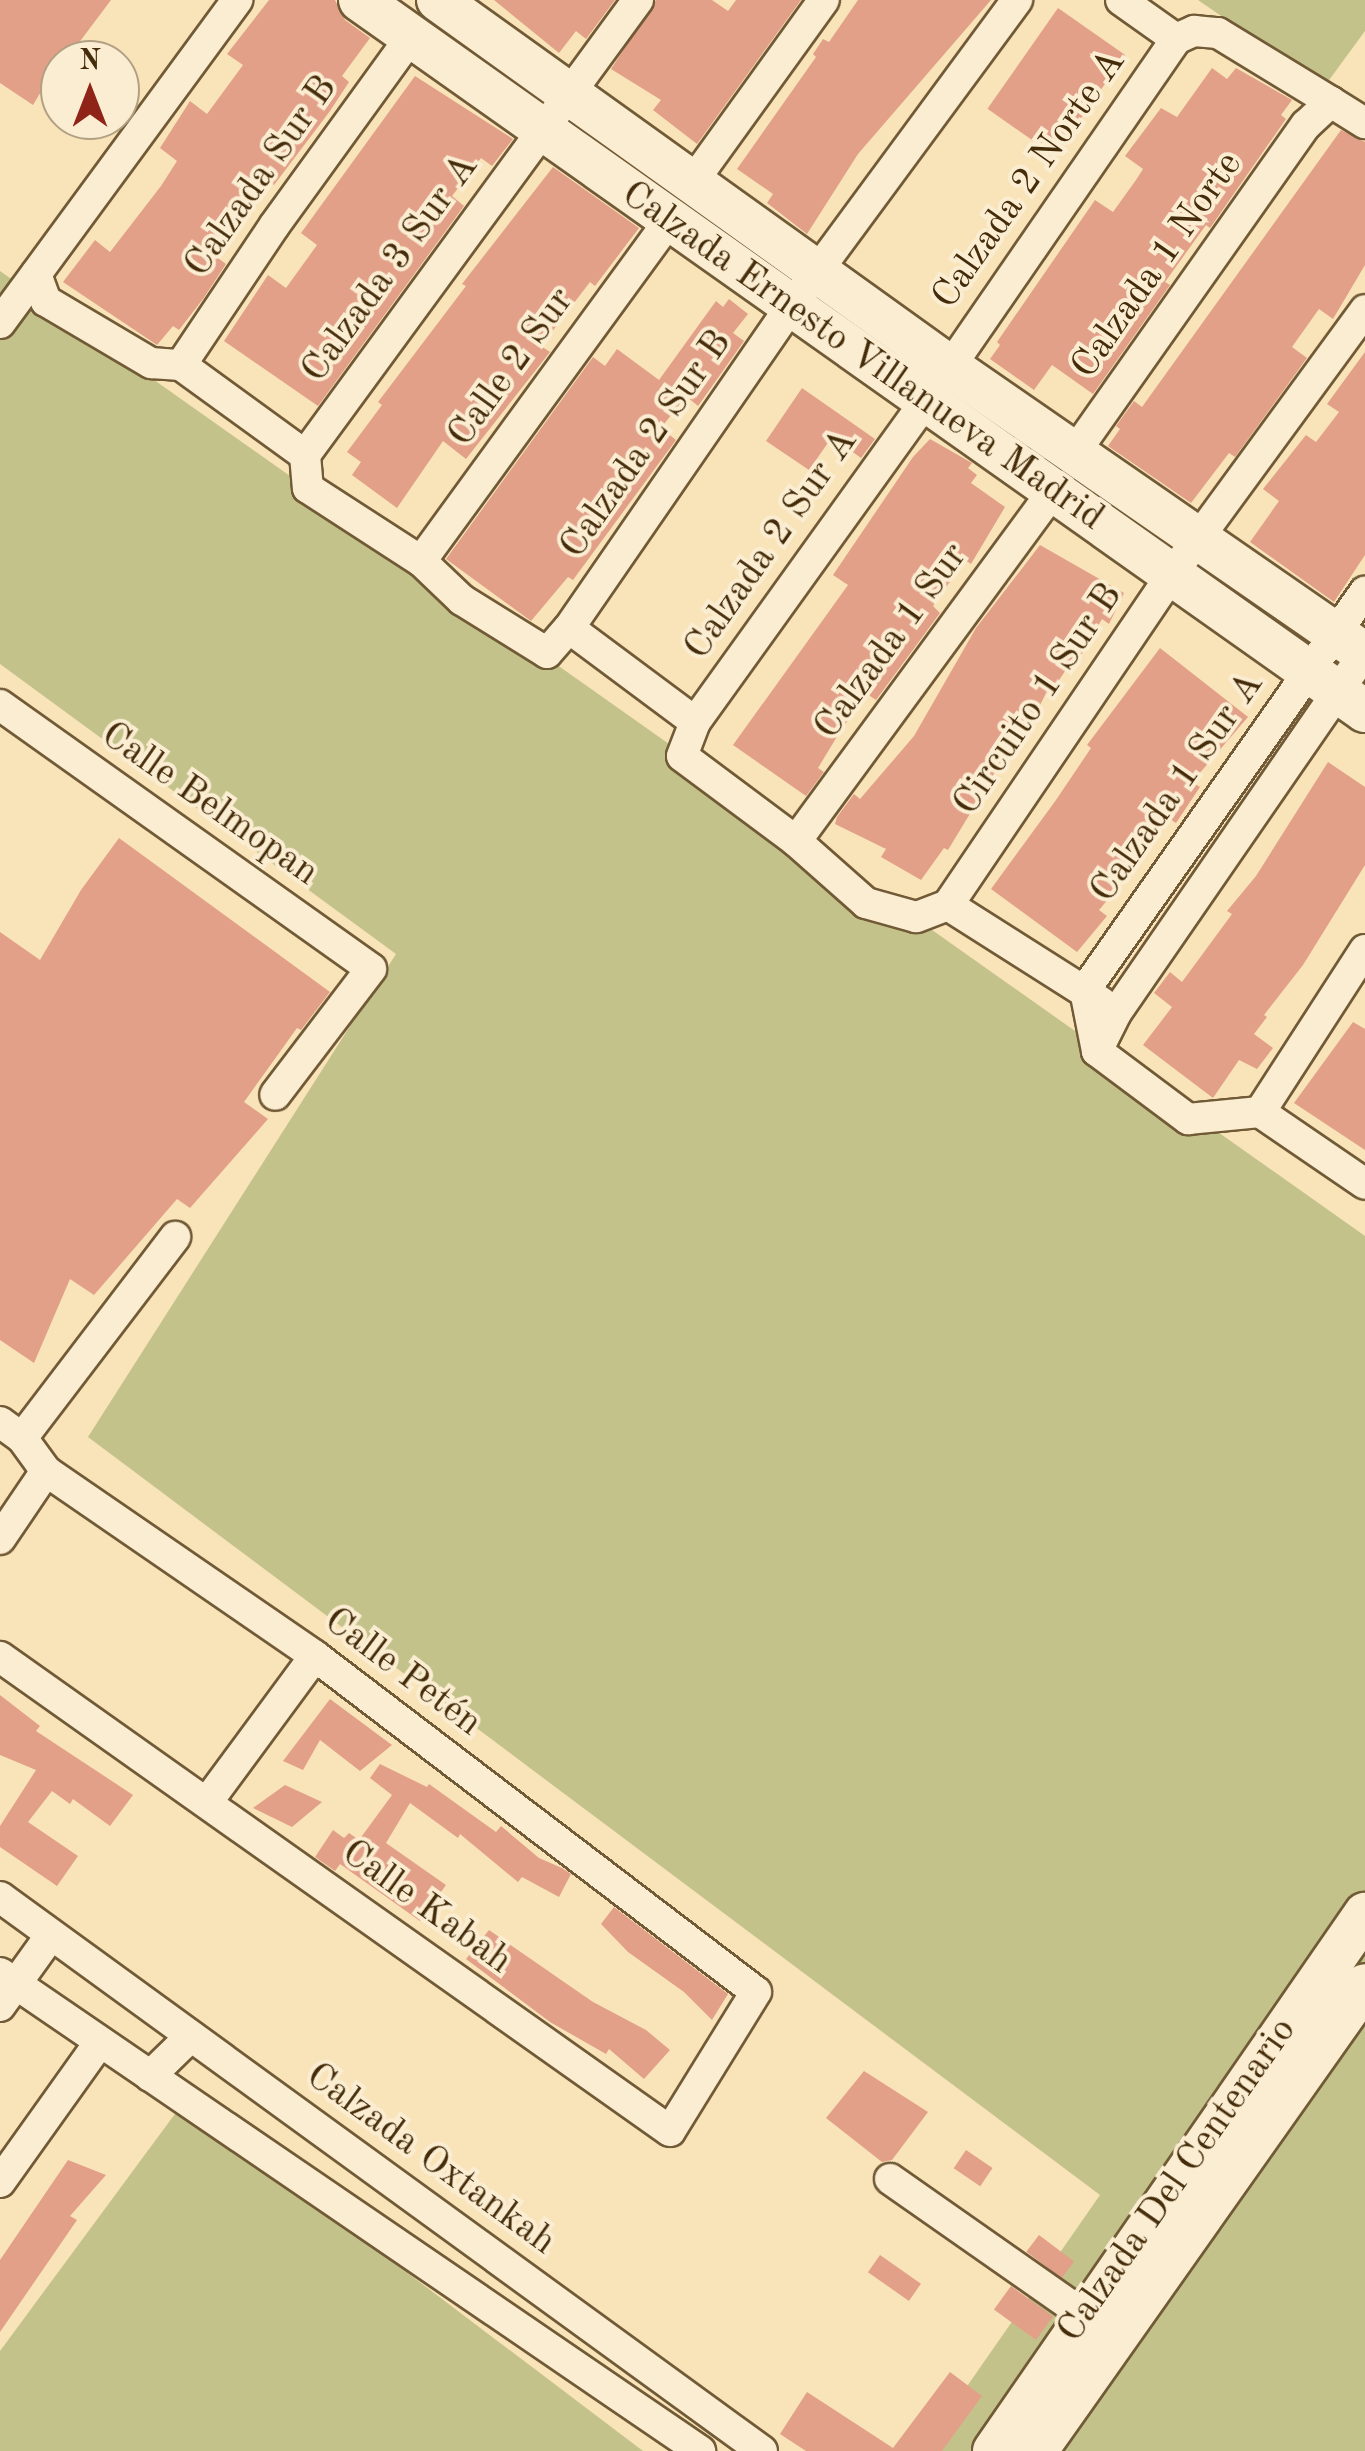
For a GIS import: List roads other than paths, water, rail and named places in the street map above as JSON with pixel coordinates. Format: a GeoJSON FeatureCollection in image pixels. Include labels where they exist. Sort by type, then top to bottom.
{"type":"FeatureCollection","features":[{"type":"Feature","properties":{"kind":"street"},"geometry":{"type":"LineString","coordinates":[[0,323],[237,0]]}},
{"type":"Feature","properties":{"kind":"street","name":"Calzada Ernesto Villanueva Madrid"},"geometry":{"type":"LineString","coordinates":[[360,0],[790,308],[1075,452],[1185,557],[1337,691]]}},
{"type":"Feature","properties":{"kind":"street","name":"Calzada Ernesto Villanueva Madrid"},"geometry":{"type":"LineString","coordinates":[[438,0],[818,270],[1054,492],[1357,648]]}},
{"type":"Feature","properties":{"kind":"street","name":"Calzada 3 Sur A"},"geometry":{"type":"LineString","coordinates":[[305,454],[638,0]]}},
{"type":"Feature","properties":{"kind":"street"},"geometry":{"type":"LineString","coordinates":[[694,180],[824,0]]}},
{"type":"Feature","properties":{"kind":"street","name":"Calzada 2 Sur B"},"geometry":{"type":"LineString","coordinates":[[569,628],[790,308],[1017,0]]}},
{"type":"Feature","properties":{"kind":"street"},"geometry":{"type":"LineString","coordinates":[[1121,0],[1176,39],[1194,31],[1218,33],[1365,123]]}},
{"type":"Feature","properties":{"kind":"street","name":"Calzada Sur B"},"geometry":{"type":"LineString","coordinates":[[181,366],[274,226],[411,37]]}},
{"type":"Feature","properties":{"kind":"street","name":"Calzada 2 Norte A"},"geometry":{"type":"LineString","coordinates":[[937,384],[1176,39]]}},
{"type":"Feature","properties":{"kind":"street","name":"Calzada 1 Norte"},"geometry":{"type":"LineString","coordinates":[[1075,452],[1306,125],[1332,102]]}},
{"type":"Feature","properties":{"kind":"street","name":"Calle 2 Sur"},"geometry":{"type":"LineString","coordinates":[[421,561],[668,222]]}},
{"type":"Feature","properties":{"kind":"street"},"geometry":{"type":"LineString","coordinates":[[36,274],[46,301],[151,362],[181,366],[305,454],[308,488],[421,561],[462,600],[547,653],[569,628],[696,722],[682,756],[796,840],[866,904],[916,917],[948,904],[1116,1012]]}},
{"type":"Feature","properties":{"kind":"street","name":"Circuito 1 Sur B"},"geometry":{"type":"LineString","coordinates":[[948,904],[1185,557],[1365,310]]}},
{"type":"Feature","properties":{"kind":"street","name":"Calzada 2 Sur A"},"geometry":{"type":"LineString","coordinates":[[696,722],[937,384]]}},
{"type":"Feature","properties":{"kind":"street","name":"Calzada 1 Sur"},"geometry":{"type":"LineString","coordinates":[[796,840],[1054,492]]}},
{"type":"Feature","properties":{"kind":"street"},"geometry":{"type":"LineString","coordinates":[[1337,691],[1357,648],[1365,591]]}},
{"type":"Feature","properties":{"kind":"street","name":"Calzada 1 Sur A"},"geometry":{"type":"LineString","coordinates":[[1085,990],[1337,691]]}},
{"type":"Feature","properties":{"kind":"street","name":"Calzada 1 Sur A"},"geometry":{"type":"LineString","coordinates":[[1097,1051],[1116,1012],[1337,691]]}},
{"type":"Feature","properties":{"kind":"street","name":"Calle Belmopan"},"geometry":{"type":"LineString","coordinates":[[0,705],[371,970],[275,1095]]}},
{"type":"Feature","properties":{"kind":"street"},"geometry":{"type":"LineString","coordinates":[[1260,1112],[1365,950]]}},
{"type":"Feature","properties":{"kind":"street"},"geometry":{"type":"LineString","coordinates":[[1085,990],[1097,1051],[1188,1119],[1260,1112],[1365,1184]]}},
{"type":"Feature","properties":{"kind":"street"},"geometry":{"type":"LineString","coordinates":[[11,1430],[175,1237]]}},
{"type":"Feature","properties":{"kind":"street","name":"Calle Petén"},"geometry":{"type":"LineString","coordinates":[[11,1430],[46,1471],[315,1656],[756,1992]]}},
{"type":"Feature","properties":{"kind":"street"},"geometry":{"type":"LineString","coordinates":[[0,1539],[46,1471]]}},
{"type":"Feature","properties":{"kind":"street"},"geometry":{"type":"LineString","coordinates":[[208,1802],[315,1656]]}},
{"type":"Feature","properties":{"kind":"street","name":"Calle Kabah"},"geometry":{"type":"LineString","coordinates":[[0,1657],[670,2131],[756,1992]]}},
{"type":"Feature","properties":{"kind":"street","name":"Calzada Oxtankah"},"geometry":{"type":"LineString","coordinates":[[0,1897],[590,2326],[747,2447]]}},
{"type":"Feature","properties":{"kind":"street","name":"Calzada Del Centenario"},"geometry":{"type":"LineString","coordinates":[[994,2451],[1037,2429],[1287,2060],[1365,1914]]}},
{"type":"Feature","properties":{"kind":"street"},"geometry":{"type":"LineString","coordinates":[[51,1934],[5,1988],[100,2042],[700,2451]]}},
{"type":"Feature","properties":{"kind":"street","name":"Calzada Del Centenario"},"geometry":{"type":"LineString","coordinates":[[1037,2429],[1084,2315],[1287,2060],[1365,1985]]}},
{"type":"Feature","properties":{"kind":"street"},"geometry":{"type":"LineString","coordinates":[[150,2076],[190,2036]]}},
{"type":"Feature","properties":{"kind":"street"},"geometry":{"type":"LineString","coordinates":[[0,2182],[100,2042]]}},
{"type":"Feature","properties":{"kind":"street"},"geometry":{"type":"LineString","coordinates":[[890,2179],[1084,2315]]}},
{"type":"Feature","properties":{"kind":"street"},"geometry":{"type":"LineString","coordinates":[[570,2360],[590,2326]]}}]}
